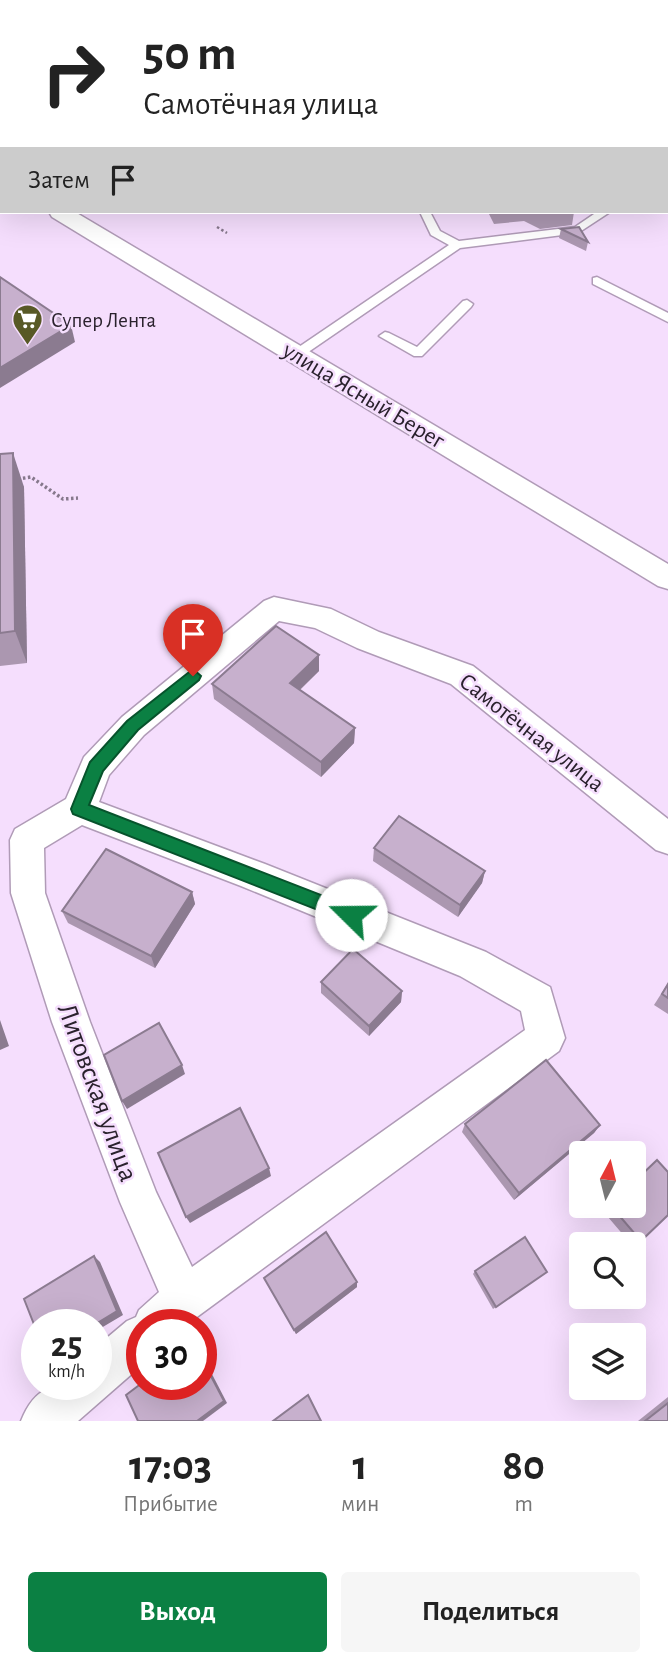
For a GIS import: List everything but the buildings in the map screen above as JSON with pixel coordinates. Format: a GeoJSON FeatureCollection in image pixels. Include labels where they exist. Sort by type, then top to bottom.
{"type":"FeatureCollection","features":[{"type":"Feature","properties":{"kind":"street","name":"улица Ясный Берег"},"geometry":{"type":"LineString","coordinates":[[63,214],[668,578]]}},
{"type":"Feature","properties":{"kind":"street","name":"Самотёчная улица"},"geometry":{"type":"LineString","coordinates":[[79,809],[96,767],[132,726],[274,609],[320,617],[368,640],[462,675],[668,839]]}},
{"type":"Feature","properties":{"kind":"street","name":"Литовская улица"},"geometry":{"type":"LineString","coordinates":[[79,809],[27,840],[29,893],[71,1022],[140,1202],[184,1297]]}},
{"type":"Feature","properties":{"kind":"street"},"geometry":{"type":"LineString","coordinates":[[79,809],[253,875],[473,964],[537,1000],[546,1038],[184,1297],[171,1309]]}},
{"type":"Feature","properties":{"kind":"street"},"geometry":{"type":"LineString","coordinates":[[112,1363],[126,1350]]}},
{"type":"Feature","properties":{"kind":"street"},"geometry":{"type":"LineString","coordinates":[[43,1421],[69,1400]]}},
{"type":"Feature","properties":{"kind":"lane"},"geometry":{"type":"LineString","coordinates":[[426,214],[435,233],[457,245]]}},
{"type":"Feature","properties":{"kind":"lane"},"geometry":{"type":"LineString","coordinates":[[297,354],[457,245],[578,230],[601,214]]}},
{"type":"Feature","properties":{"kind":"lane"},"geometry":{"type":"LineString","coordinates":[[597,281],[668,318]]}},
{"type":"Feature","properties":{"kind":"lane"},"geometry":{"type":"LineString","coordinates":[[385,336],[418,353],[467,304]]}},
{"type":"Feature","properties":{"kind":"path"},"geometry":{"type":"LineString","coordinates":[[217,227],[227,233]]}},
{"type":"Feature","properties":{"kind":"path"},"geometry":{"type":"LineString","coordinates":[[12,480],[31,477],[63,499],[78,498]]}},
{"type":"Feature","properties":{"kind":"place","name":"Супер Лента"},"geometry":{"type":"Point","coordinates":[28,347]}},
{"type":"Feature","properties":{"kind":"route"},"geometry":{"type":"LineString","coordinates":[[193,676],[132,726],[96,767],[79,809],[351,915]]}}]}
